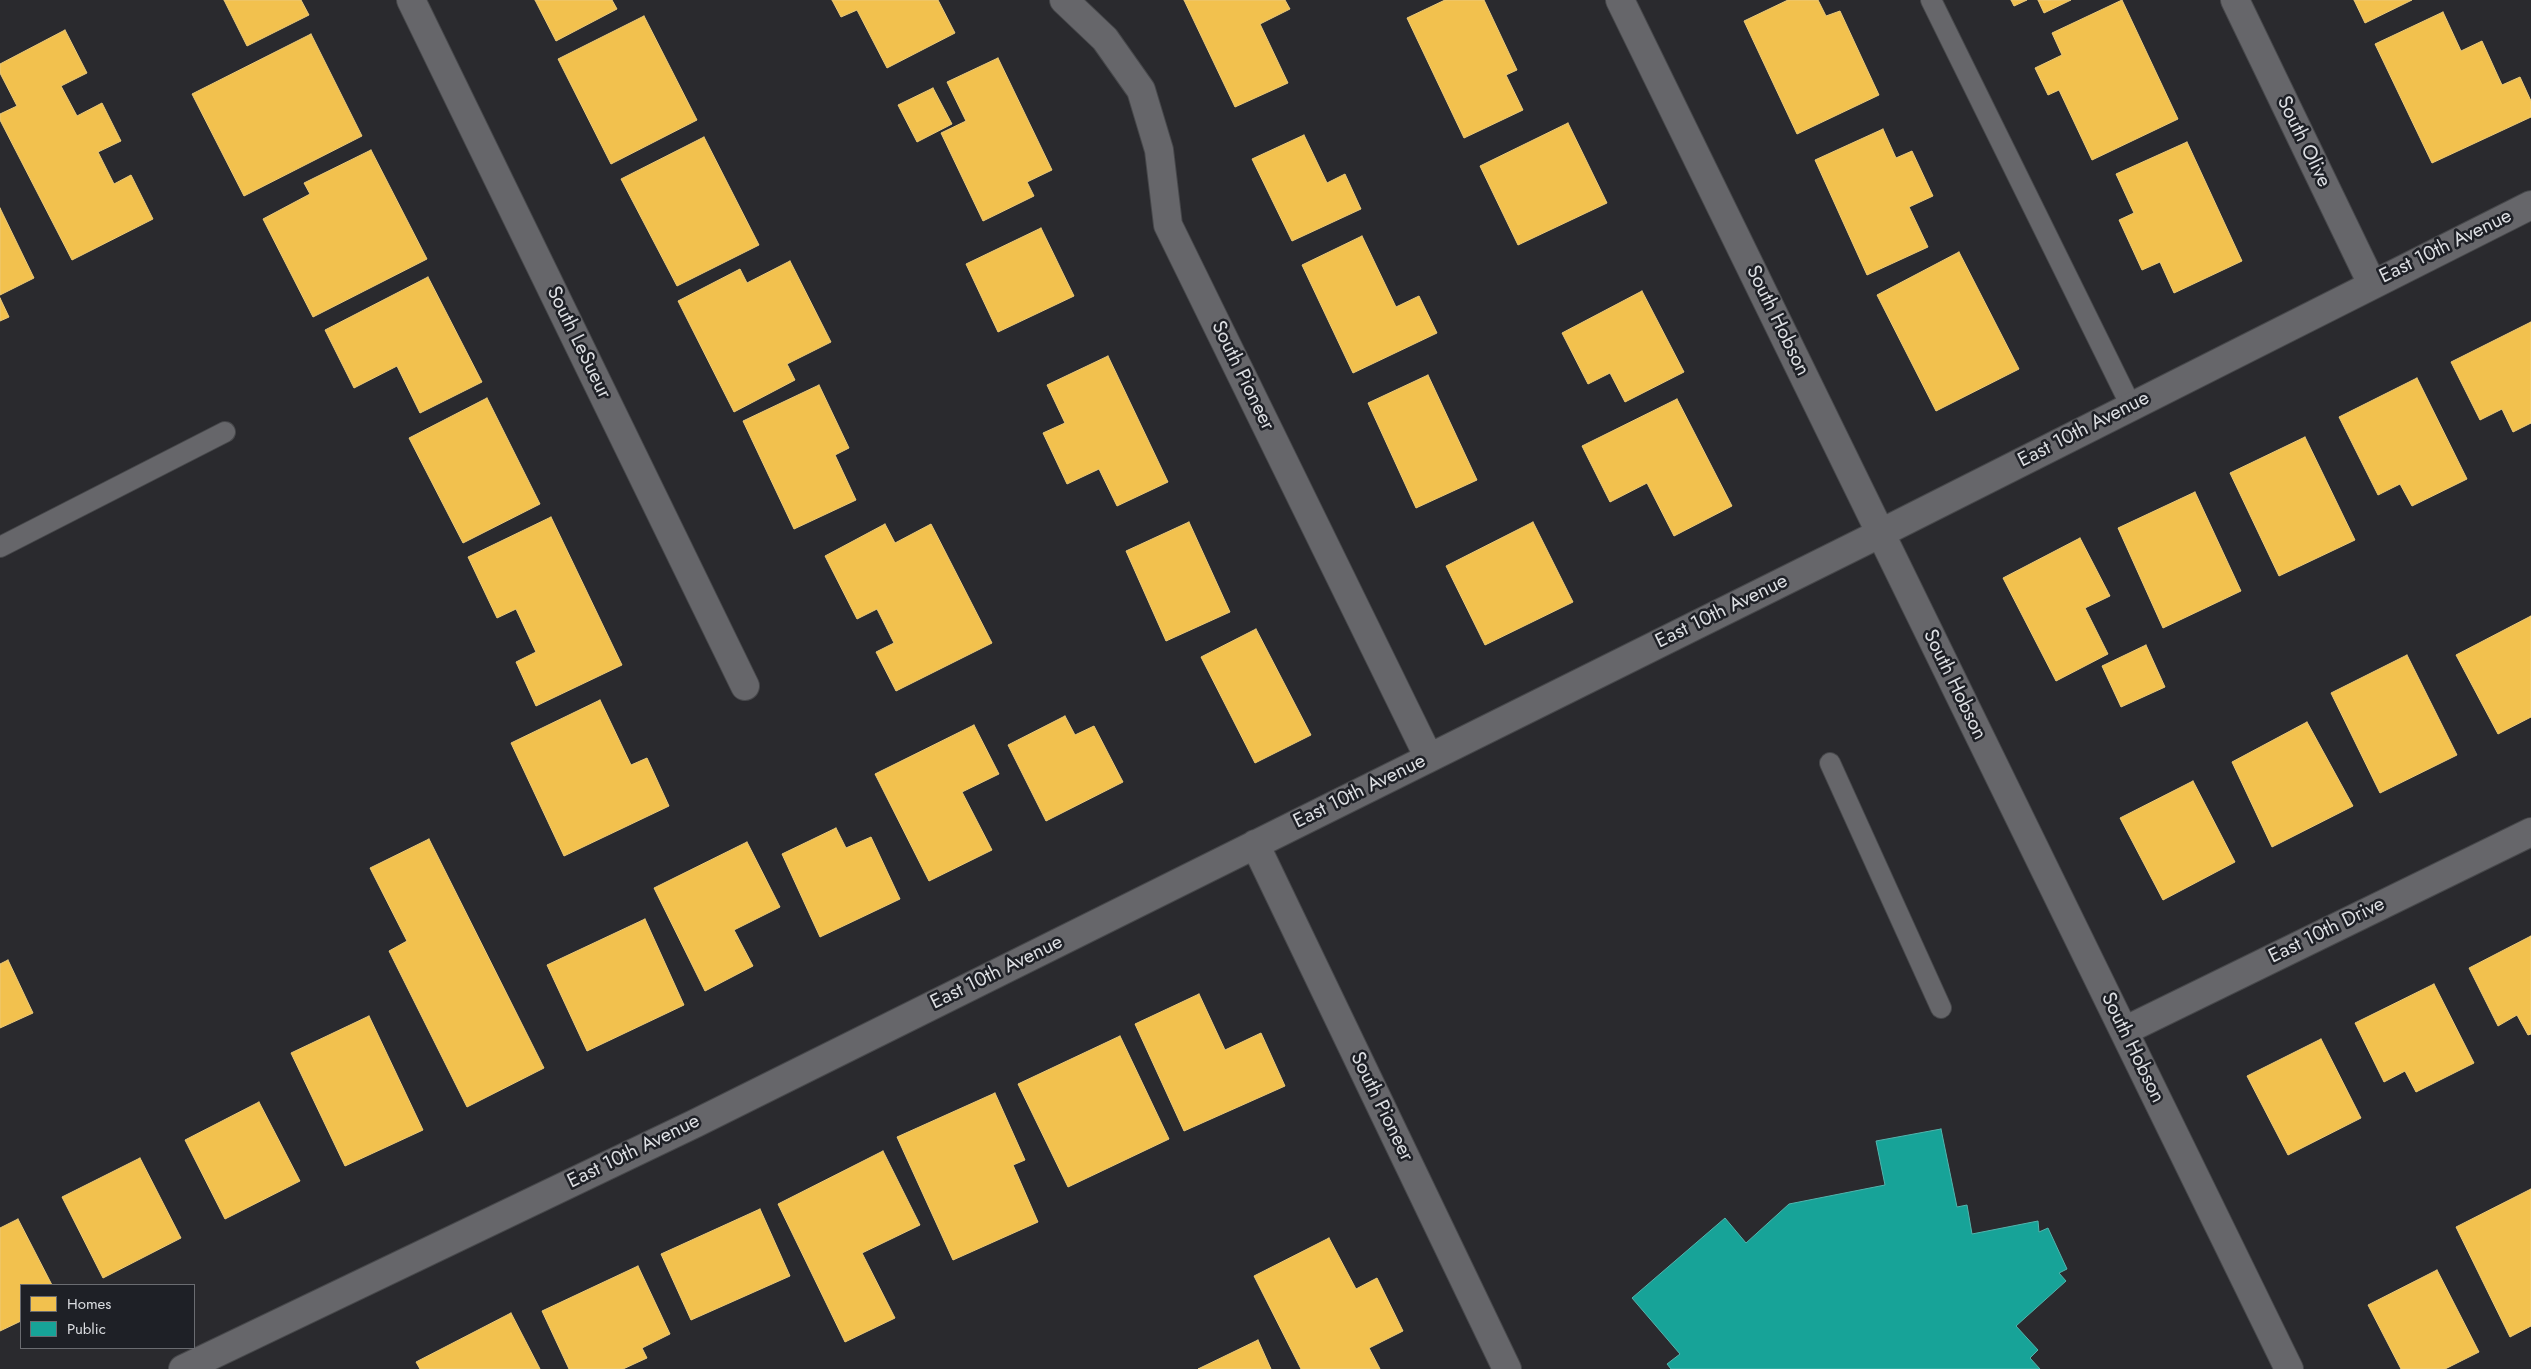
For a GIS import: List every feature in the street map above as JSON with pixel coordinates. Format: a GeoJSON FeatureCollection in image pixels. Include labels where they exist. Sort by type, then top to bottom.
{"type":"FeatureCollection","features":[{"type":"Feature","properties":{"kind":"street","name":"South LeSueur"},"geometry":{"type":"LineString","coordinates":[[411,0],[745,686]]}},
{"type":"Feature","properties":{"kind":"street","name":"South Pioneer"},"geometry":{"type":"LineString","coordinates":[[1064,0],[1105,39],[1141,90],[1159,150],[1168,224],[1428,758]]}},
{"type":"Feature","properties":{"kind":"street","name":"South Hobson"},"geometry":{"type":"LineString","coordinates":[[1620,0],[2289,1369]]}},
{"type":"Feature","properties":{"kind":"street","name":"South Olive"},"geometry":{"type":"LineString","coordinates":[[2234,0],[2372,284]]}},
{"type":"Feature","properties":{"kind":"street","name":"East 10th Avenue"},"geometry":{"type":"LineString","coordinates":[[184,1369],[696,1123],[1881,533],[2531,205]]}},
{"type":"Feature","properties":{"kind":"street","name":"East 10th Drive"},"geometry":{"type":"LineString","coordinates":[[2124,1031],[2531,832]]}},
{"type":"Feature","properties":{"kind":"street","name":"South Pioneer"},"geometry":{"type":"LineString","coordinates":[[1255,844],[1507,1369]]}},
{"type":"Feature","properties":{"kind":"lane"},"geometry":{"type":"LineString","coordinates":[[1931,0],[2131,406]]}},
{"type":"Feature","properties":{"kind":"lane"},"geometry":{"type":"LineString","coordinates":[[0,547],[225,432]]}},
{"type":"Feature","properties":{"kind":"lane"},"geometry":{"type":"LineString","coordinates":[[1830,763],[1942,1008]]}},
{"type":"Feature","properties":{"kind":"building: Homes"},"geometry":{"type":"Polygon","coordinates":[[[224,0],[301,0],[309,15],[247,46],[224,0]]]}},
{"type":"Feature","properties":{"kind":"building: Homes"},"geometry":{"type":"Polygon","coordinates":[[[535,0],[612,0],[617,9],[556,41],[535,0]]]}},
{"type":"Feature","properties":{"kind":"building: Homes"},"geometry":{"type":"Polygon","coordinates":[[[832,0],[938,0],[955,33],[887,68],[857,10],[841,17],[832,0]]]}},
{"type":"Feature","properties":{"kind":"building: Homes"},"geometry":{"type":"Polygon","coordinates":[[[1184,0],[1285,0],[1290,9],[1260,24],[1288,83],[1235,107],[1184,0]]]}},
{"type":"Feature","properties":{"kind":"building: Homes"},"geometry":{"type":"Polygon","coordinates":[[[1445,0],[1484,0],[1517,70],[1506,75],[1523,110],[1464,138],[1407,18],[1445,0]]]}},
{"type":"Feature","properties":{"kind":"building: Homes"},"geometry":{"type":"Polygon","coordinates":[[[1788,0],[1818,0],[1826,16],[1840,11],[1879,95],[1797,134],[1744,21],[1788,0]]]}},
{"type":"Feature","properties":{"kind":"building: Homes"},"geometry":{"type":"Polygon","coordinates":[[[2011,0],[2027,0],[2014,6],[2011,0]]]}},
{"type":"Feature","properties":{"kind":"building: Homes"},"geometry":{"type":"Polygon","coordinates":[[[2038,0],[2071,0],[2044,13],[2038,0]]]}},
{"type":"Feature","properties":{"kind":"building: Homes"},"geometry":{"type":"Polygon","coordinates":[[[2122,0],[2178,119],[2092,160],[2059,90],[2048,95],[2035,68],[2062,55],[2052,33],[2122,0]]]}},
{"type":"Feature","properties":{"kind":"building: Homes"},"geometry":{"type":"Polygon","coordinates":[[[2354,0],[2412,0],[2365,23],[2354,0]]]}},
{"type":"Feature","properties":{"kind":"building: Homes"},"geometry":{"type":"Polygon","coordinates":[[[2443,12],[2461,51],[2482,41],[2502,85],[2520,77],[2531,101],[2531,117],[2432,163],[2375,44],[2443,12]]]}},
{"type":"Feature","properties":{"kind":"building: Homes"},"geometry":{"type":"Polygon","coordinates":[[[644,16],[697,120],[611,164],[558,59],[644,16]]]}},
{"type":"Feature","properties":{"kind":"building: Homes"},"geometry":{"type":"Polygon","coordinates":[[[65,30],[87,73],[61,86],[77,116],[102,103],[121,141],[98,152],[114,184],[131,175],[153,219],[72,260],[0,120],[0,114],[17,106],[0,73],[0,64],[65,30]]]}},
{"type":"Feature","properties":{"kind":"building: Homes"},"geometry":{"type":"Polygon","coordinates":[[[311,34],[362,136],[244,196],[192,94],[311,34]]]}},
{"type":"Feature","properties":{"kind":"building: Homes"},"geometry":{"type":"Polygon","coordinates":[[[998,58],[1052,170],[1027,182],[1034,196],[983,221],[941,133],[966,121],[947,82],[998,58]]]}},
{"type":"Feature","properties":{"kind":"building: Homes"},"geometry":{"type":"Polygon","coordinates":[[[933,88],[952,124],[917,142],[898,105],[933,88]]]}},
{"type":"Feature","properties":{"kind":"building: Homes"},"geometry":{"type":"Polygon","coordinates":[[[1568,123],[1607,203],[1518,245],[1480,166],[1568,123]]]}},
{"type":"Feature","properties":{"kind":"building: Homes"},"geometry":{"type":"Polygon","coordinates":[[[1883,129],[1896,158],[1912,151],[1933,196],[1909,207],[1928,247],[1867,275],[1815,160],[1883,129]]]}},
{"type":"Feature","properties":{"kind":"building: Homes"},"geometry":{"type":"Polygon","coordinates":[[[1304,135],[1327,183],[1345,174],[1361,209],[1292,241],[1252,159],[1304,135]]]}},
{"type":"Feature","properties":{"kind":"building: Homes"},"geometry":{"type":"Polygon","coordinates":[[[704,137],[759,245],[677,286],[621,179],[704,137]]]}},
{"type":"Feature","properties":{"kind":"building: Homes"},"geometry":{"type":"Polygon","coordinates":[[[2187,142],[2242,261],[2174,293],[2160,262],[2142,270],[2119,220],[2134,213],[2116,174],[2187,142]]]}},
{"type":"Feature","properties":{"kind":"building: Homes"},"geometry":{"type":"Polygon","coordinates":[[[371,150],[427,259],[313,317],[263,219],[310,194],[304,183],[371,150]]]}},
{"type":"Feature","properties":{"kind":"building: Homes"},"geometry":{"type":"Polygon","coordinates":[[[0,208],[34,278],[0,295],[0,208]]]}},
{"type":"Feature","properties":{"kind":"building: Homes"},"geometry":{"type":"Polygon","coordinates":[[[1041,228],[1074,296],[998,332],[966,264],[1041,228]]]}},
{"type":"Feature","properties":{"kind":"building: Homes"},"geometry":{"type":"Polygon","coordinates":[[[1362,236],[1396,307],[1419,296],[1437,333],[1353,373],[1302,265],[1362,236]]]}},
{"type":"Feature","properties":{"kind":"building: Homes"},"geometry":{"type":"Polygon","coordinates":[[[1959,252],[2019,369],[1936,411],[1877,295],[1959,252]]]}},
{"type":"Feature","properties":{"kind":"building: Homes"},"geometry":{"type":"Polygon","coordinates":[[[790,261],[831,342],[787,364],[795,380],[734,412],[678,301],[740,269],[747,283],[790,261]]]}},
{"type":"Feature","properties":{"kind":"building: Homes"},"geometry":{"type":"Polygon","coordinates":[[[428,277],[482,382],[420,413],[397,366],[354,388],[325,330],[428,277]]]}},
{"type":"Feature","properties":{"kind":"building: Homes"},"geometry":{"type":"Polygon","coordinates":[[[1642,291],[1684,372],[1625,402],[1610,373],[1588,384],[1562,333],[1642,291]]]}},
{"type":"Feature","properties":{"kind":"building: Homes"},"geometry":{"type":"Polygon","coordinates":[[[0,298],[9,317],[0,321],[0,298]]]}},
{"type":"Feature","properties":{"kind":"building: Homes"},"geometry":{"type":"Polygon","coordinates":[[[2531,322],[2531,423],[2513,432],[2502,409],[2480,420],[2451,362],[2531,322]]]}},
{"type":"Feature","properties":{"kind":"building: Homes"},"geometry":{"type":"Polygon","coordinates":[[[1108,356],[1168,482],[1117,506],[1099,469],[1067,484],[1043,433],[1065,423],[1047,385],[1108,356]]]}},
{"type":"Feature","properties":{"kind":"building: Homes"},"geometry":{"type":"Polygon","coordinates":[[[1428,375],[1477,480],[1416,508],[1368,403],[1428,375]]]}},
{"type":"Feature","properties":{"kind":"building: Homes"},"geometry":{"type":"Polygon","coordinates":[[[2417,378],[2467,479],[2412,506],[2400,484],[2378,495],[2339,417],[2417,378]]]}},
{"type":"Feature","properties":{"kind":"building: Homes"},"geometry":{"type":"Polygon","coordinates":[[[819,385],[849,448],[835,455],[856,500],[794,529],[743,421],[819,385]]]}},
{"type":"Feature","properties":{"kind":"building: Homes"},"geometry":{"type":"Polygon","coordinates":[[[487,398],[540,504],[463,543],[409,438],[487,398]]]}},
{"type":"Feature","properties":{"kind":"building: Homes"},"geometry":{"type":"Polygon","coordinates":[[[1677,399],[1732,506],[1674,536],[1647,483],[1610,502],[1582,446],[1677,399]]]}},
{"type":"Feature","properties":{"kind":"building: Homes"},"geometry":{"type":"Polygon","coordinates":[[[2305,437],[2355,540],[2279,576],[2230,473],[2305,437]]]}},
{"type":"Feature","properties":{"kind":"building: Homes"},"geometry":{"type":"Polygon","coordinates":[[[2195,492],[2241,591],[2163,628],[2118,528],[2195,492]]]}},
{"type":"Feature","properties":{"kind":"building: Homes"},"geometry":{"type":"Polygon","coordinates":[[[551,517],[622,665],[536,706],[516,662],[536,652],[516,609],[497,618],[468,557],[551,517]]]}},
{"type":"Feature","properties":{"kind":"building: Homes"},"geometry":{"type":"Polygon","coordinates":[[[1189,522],[1230,612],[1166,641],[1126,551],[1189,522]]]}},
{"type":"Feature","properties":{"kind":"building: Homes"},"geometry":{"type":"Polygon","coordinates":[[[1533,522],[1573,602],[1485,645],[1446,566],[1533,522]]]}},
{"type":"Feature","properties":{"kind":"building: Homes"},"geometry":{"type":"Polygon","coordinates":[[[885,524],[895,543],[931,524],[992,643],[896,691],[876,652],[894,643],[877,609],[857,619],[825,556],[885,524]]]}},
{"type":"Feature","properties":{"kind":"building: Homes"},"geometry":{"type":"Polygon","coordinates":[[[2080,538],[2110,596],[2085,608],[2108,654],[2056,681],[2003,578],[2080,538]]]}},
{"type":"Feature","properties":{"kind":"building: Homes"},"geometry":{"type":"Polygon","coordinates":[[[2531,616],[2531,717],[2498,734],[2456,655],[2531,616]]]}},
{"type":"Feature","properties":{"kind":"building: Homes"},"geometry":{"type":"Polygon","coordinates":[[[1256,629],[1311,735],[1255,763],[1201,657],[1256,629]]]}},
{"type":"Feature","properties":{"kind":"building: Homes"},"geometry":{"type":"Polygon","coordinates":[[[2146,645],[2165,687],[2121,707],[2102,666],[2146,645]]]}},
{"type":"Feature","properties":{"kind":"building: Homes"},"geometry":{"type":"Polygon","coordinates":[[[2407,655],[2457,755],[2380,793],[2331,693],[2407,655]]]}},
{"type":"Feature","properties":{"kind":"building: Homes"},"geometry":{"type":"Polygon","coordinates":[[[600,700],[631,765],[647,758],[669,806],[564,856],[511,743],[600,700]]]}},
{"type":"Feature","properties":{"kind":"building: Homes"},"geometry":{"type":"Polygon","coordinates":[[[1065,716],[1075,735],[1094,726],[1123,782],[1046,821],[1008,745],[1065,716]]]}},
{"type":"Feature","properties":{"kind":"building: Homes"},"geometry":{"type":"Polygon","coordinates":[[[2307,722],[2353,806],[2272,847],[2232,762],[2307,722]]]}},
{"type":"Feature","properties":{"kind":"building: Homes"},"geometry":{"type":"Polygon","coordinates":[[[974,725],[999,774],[962,792],[992,850],[929,881],[875,774],[974,725]]]}},
{"type":"Feature","properties":{"kind":"building: Homes"},"geometry":{"type":"Polygon","coordinates":[[[2193,781],[2235,862],[2163,900],[2120,818],[2193,781]]]}},
{"type":"Feature","properties":{"kind":"building: Homes"},"geometry":{"type":"Polygon","coordinates":[[[836,828],[846,848],[871,837],[900,899],[820,937],[782,854],[836,828]]]}},
{"type":"Feature","properties":{"kind":"building: Homes"},"geometry":{"type":"Polygon","coordinates":[[[429,839],[544,1068],[467,1107],[389,951],[407,941],[370,868],[429,839]]]}},
{"type":"Feature","properties":{"kind":"building: Homes"},"geometry":{"type":"Polygon","coordinates":[[[747,842],[780,907],[734,930],[753,966],[705,991],[654,888],[747,842]]]}},
{"type":"Feature","properties":{"kind":"building: Homes"},"geometry":{"type":"Polygon","coordinates":[[[645,919],[684,1005],[587,1051],[547,965],[645,919]]]}},
{"type":"Feature","properties":{"kind":"building: Homes"},"geometry":{"type":"Polygon","coordinates":[[[2531,936],[2531,1034],[2528,1035],[2517,1015],[2498,1026],[2469,968],[2531,936]]]}},
{"type":"Feature","properties":{"kind":"building: Homes"},"geometry":{"type":"Polygon","coordinates":[[[8,960],[33,1013],[0,1028],[0,964],[8,960]]]}},
{"type":"Feature","properties":{"kind":"building: Homes"},"geometry":{"type":"Polygon","coordinates":[[[2434,984],[2474,1063],[2416,1092],[2405,1071],[2384,1082],[2355,1023],[2434,984]]]}},
{"type":"Feature","properties":{"kind":"building: Homes"},"geometry":{"type":"Polygon","coordinates":[[[1199,994],[1225,1050],[1261,1033],[1285,1086],[1184,1131],[1135,1024],[1199,994]]]}},
{"type":"Feature","properties":{"kind":"building: Homes"},"geometry":{"type":"Polygon","coordinates":[[[369,1016],[423,1130],[345,1166],[291,1053],[369,1016]]]}},
{"type":"Feature","properties":{"kind":"building: Homes"},"geometry":{"type":"Polygon","coordinates":[[[1120,1036],[1169,1139],[1068,1187],[1018,1084],[1120,1036]]]}},
{"type":"Feature","properties":{"kind":"building: Homes"},"geometry":{"type":"Polygon","coordinates":[[[2321,1039],[2361,1118],[2288,1155],[2247,1076],[2321,1039]]]}},
{"type":"Feature","properties":{"kind":"building: Homes"},"geometry":{"type":"Polygon","coordinates":[[[995,1093],[1025,1160],[1013,1165],[1038,1222],[953,1260],[897,1137],[995,1093]]]}},
{"type":"Feature","properties":{"kind":"building: Homes"},"geometry":{"type":"Polygon","coordinates":[[[259,1102],[300,1181],[225,1219],[185,1140],[259,1102]]]}},
{"type":"Feature","properties":{"kind":"building: Homes"},"geometry":{"type":"Polygon","coordinates":[[[883,1151],[920,1225],[862,1253],[895,1318],[845,1342],[778,1204],[883,1151]]]}},
{"type":"Feature","properties":{"kind":"building: Homes"},"geometry":{"type":"Polygon","coordinates":[[[140,1158],[181,1238],[103,1278],[62,1197],[140,1158]]]}},
{"type":"Feature","properties":{"kind":"building: Homes"},"geometry":{"type":"Polygon","coordinates":[[[2531,1189],[2531,1326],[2510,1337],[2456,1227],[2531,1189]]]}},
{"type":"Feature","properties":{"kind":"building: Homes"},"geometry":{"type":"Polygon","coordinates":[[[760,1209],[790,1276],[691,1320],[661,1254],[760,1209]]]}},
{"type":"Feature","properties":{"kind":"building: Homes"},"geometry":{"type":"Polygon","coordinates":[[[18,1219],[51,1284],[20,1284],[20,1321],[0,1331],[0,1228],[18,1219]]]}},
{"type":"Feature","properties":{"kind":"building: Homes"},"geometry":{"type":"Polygon","coordinates":[[[1329,1238],[1356,1289],[1377,1278],[1403,1331],[1369,1348],[1380,1369],[1301,1369],[1254,1276],[1329,1238]]]}},
{"type":"Feature","properties":{"kind":"building: Homes"},"geometry":{"type":"Polygon","coordinates":[[[638,1266],[670,1334],[642,1348],[647,1358],[623,1369],[569,1369],[542,1311],[638,1266]]]}},
{"type":"Feature","properties":{"kind":"building: Homes"},"geometry":{"type":"Polygon","coordinates":[[[2437,1270],[2479,1352],[2445,1369],[2401,1369],[2368,1305],[2437,1270]]]}},
{"type":"Feature","properties":{"kind":"building: Homes"},"geometry":{"type":"Polygon","coordinates":[[[511,1313],[540,1369],[420,1369],[416,1362],[511,1313]]]}},
{"type":"Feature","properties":{"kind":"building: Homes"},"geometry":{"type":"Polygon","coordinates":[[[1258,1340],[1271,1369],[1198,1369],[1258,1340]]]}},
{"type":"Feature","properties":{"kind":"building: Public"},"geometry":{"type":"Polygon","coordinates":[[[1941,1129],[1957,1207],[1967,1205],[1972,1234],[2038,1221],[2039,1232],[2048,1228],[2067,1269],[2059,1273],[2066,1281],[2016,1326],[2038,1350],[2030,1358],[2040,1369],[1671,1369],[1667,1364],[1680,1354],[1632,1298],[1725,1218],[1746,1243],[1789,1204],[1885,1185],[1876,1141],[1941,1129]]]}}]}
